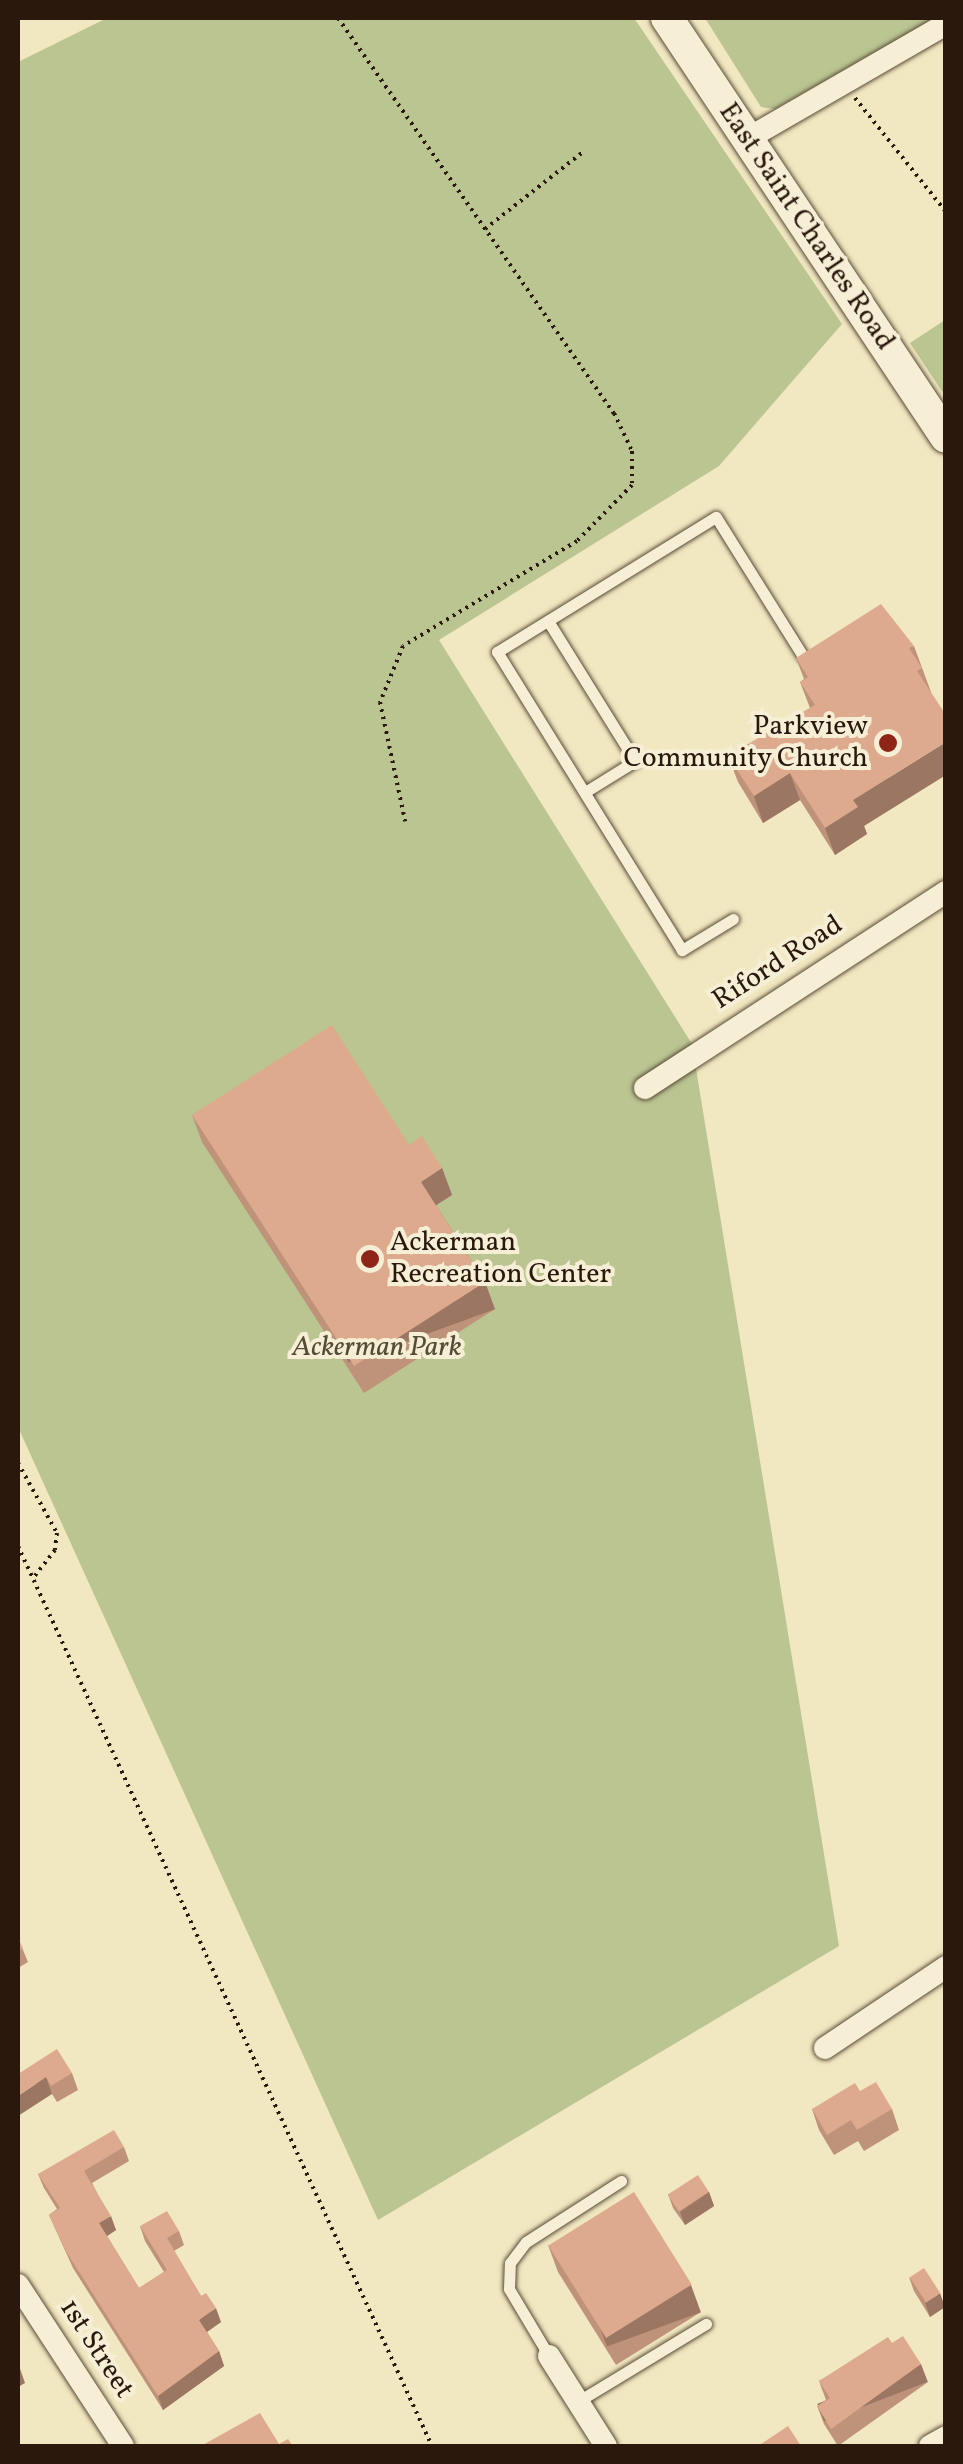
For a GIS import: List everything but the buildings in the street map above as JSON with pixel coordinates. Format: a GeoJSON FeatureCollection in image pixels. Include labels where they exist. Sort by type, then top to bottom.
{"type":"FeatureCollection","features":[{"type":"Feature","properties":{"kind":"main road","name":"East Saint Charles Road"},"geometry":{"type":"LineString","coordinates":[[668,18],[946,436]]}},
{"type":"Feature","properties":{"kind":"street"},"geometry":{"type":"LineString","coordinates":[[747,140],[946,24]]}},
{"type":"Feature","properties":{"kind":"street","name":"Riford Road"},"geometry":{"type":"LineString","coordinates":[[645,1088],[946,892]]}},
{"type":"Feature","properties":{"kind":"street"},"geometry":{"type":"LineString","coordinates":[[825,2048],[946,1967]]}},
{"type":"Feature","properties":{"kind":"street","name":"1st Street"},"geometry":{"type":"LineString","coordinates":[[18,2284],[123,2446]]}},
{"type":"Feature","properties":{"kind":"street"},"geometry":{"type":"LineString","coordinates":[[549,2356],[606,2446]]}},
{"type":"Feature","properties":{"kind":"street"},"geometry":{"type":"LineString","coordinates":[[930,2446],[946,2437]]}},
{"type":"Feature","properties":{"kind":"lane"},"geometry":{"type":"LineString","coordinates":[[732,919],[682,950],[497,652],[716,517],[803,656]]}},
{"type":"Feature","properties":{"kind":"lane"},"geometry":{"type":"LineString","coordinates":[[548,620],[635,762],[586,792]]}},
{"type":"Feature","properties":{"kind":"lane"},"geometry":{"type":"LineString","coordinates":[[549,2356],[509,2289],[510,2263],[526,2242],[621,2181]]}},
{"type":"Feature","properties":{"kind":"lane"},"geometry":{"type":"LineString","coordinates":[[578,2402],[706,2324]]}},
{"type":"Feature","properties":{"kind":"path"},"geometry":{"type":"LineString","coordinates":[[338,18],[614,413],[632,450],[632,485],[546,563],[403,646],[380,702],[405,821]]}},
{"type":"Feature","properties":{"kind":"path"},"geometry":{"type":"LineString","coordinates":[[844,82],[946,212]]}},
{"type":"Feature","properties":{"kind":"path"},"geometry":{"type":"LineString","coordinates":[[485,228],[584,151]]}},
{"type":"Feature","properties":{"kind":"path"},"geometry":{"type":"LineString","coordinates":[[18,1462],[57,1533],[55,1550],[33,1578]]}},
{"type":"Feature","properties":{"kind":"path"},"geometry":{"type":"LineString","coordinates":[[18,1546],[432,2446]]}},
{"type":"Feature","properties":{"kind":"green space","name":"Ackerman Park"},"geometry":{"type":"Polygon","coordinates":[[[107,18],[634,18],[842,324],[719,466],[439,640],[692,1044],[839,1946],[378,2220],[18,1427],[18,62],[107,18]]]}},
{"type":"Feature","properties":{"kind":"green space"},"geometry":{"type":"Polygon","coordinates":[[[705,18],[936,18],[775,109],[761,107],[705,18]]]}},
{"type":"Feature","properties":{"kind":"green space"},"geometry":{"type":"Polygon","coordinates":[[[945,320],[945,396],[910,343],[945,320]]]}},
{"type":"Feature","properties":{"kind":"place","name":"Parkview Community Church"},"geometry":{"type":"Point","coordinates":[888,743]}},
{"type":"Feature","properties":{"kind":"place","name":"Ackerman Recreation Center"},"geometry":{"type":"Point","coordinates":[370,1259]}}]}
